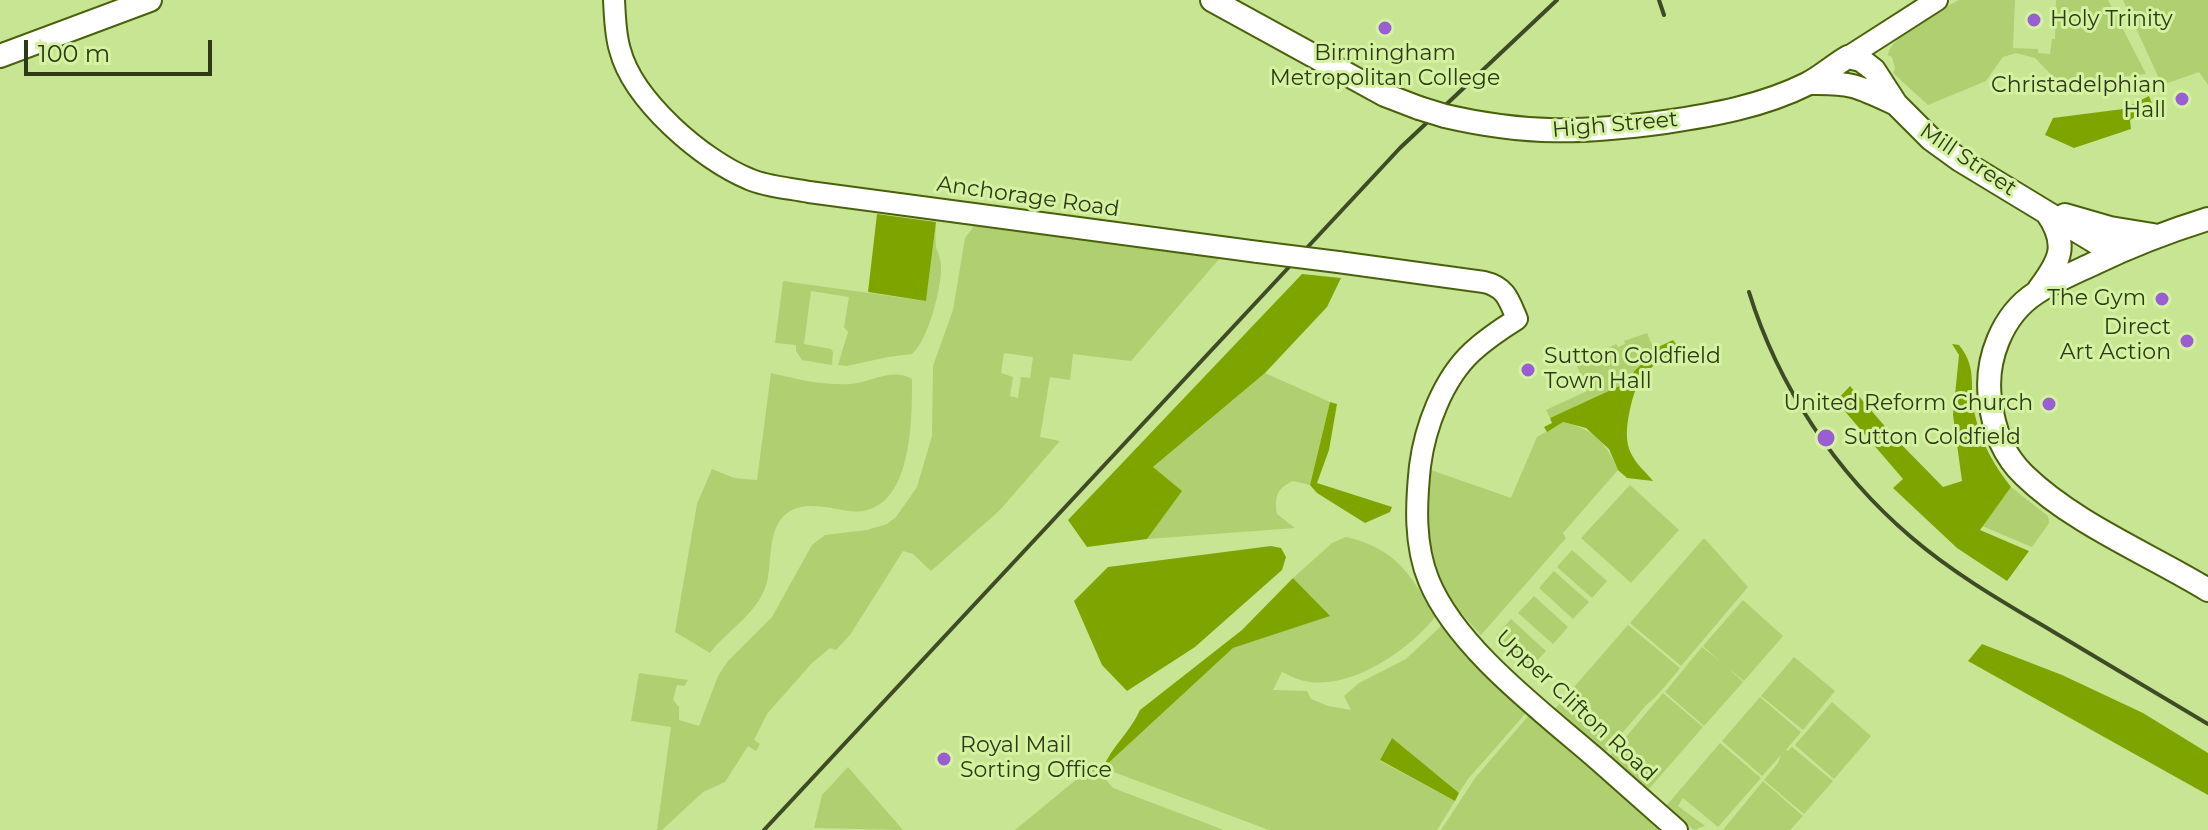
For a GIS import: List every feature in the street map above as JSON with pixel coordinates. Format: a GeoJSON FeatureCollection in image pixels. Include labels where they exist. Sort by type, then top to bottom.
{"type":"FeatureCollection","features":[{"type":"Feature","properties":{"kind":"main road"},"geometry":{"type":"LineString","coordinates":[[0,56],[150,0]]}},
{"type":"Feature","properties":{"kind":"main road","name":"High Street"},"geometry":{"type":"LineString","coordinates":[[1212,0],[1385,95],[1445,116],[1484,125],[1545,132],[1578,132],[1702,117],[1779,95],[1808,83],[1848,57]]}},
{"type":"Feature","properties":{"kind":"main road"},"geometry":{"type":"LineString","coordinates":[[1848,57],[1870,66]]}},
{"type":"Feature","properties":{"kind":"main road","name":"Mill Street"},"geometry":{"type":"LineString","coordinates":[[1870,66],[1896,104],[1931,139],[2097,243],[2122,249]]}},
{"type":"Feature","properties":{"kind":"main road","name":"High Street"},"geometry":{"type":"LineString","coordinates":[[1808,83],[1843,82]]}},
{"type":"Feature","properties":{"kind":"main road","name":"Mill Street"},"geometry":{"type":"LineString","coordinates":[[1843,82],[1859,86],[1896,104]]}},
{"type":"Feature","properties":{"kind":"main road"},"geometry":{"type":"LineString","coordinates":[[2044,209],[2058,231],[2059,253],[2053,270],[2011,317],[1997,342],[1990,368],[1991,406],[2005,451],[2011,462],[2038,488],[2071,512],[2208,590]]}},
{"type":"Feature","properties":{"kind":"main road","name":"Mill Street"},"geometry":{"type":"LineString","coordinates":[[2044,209],[2110,228],[2153,235]]}},
{"type":"Feature","properties":{"kind":"main road"},"geometry":{"type":"LineString","coordinates":[[2036,292],[2153,235],[2208,219]]}},
{"type":"Feature","properties":{"kind":"street","name":"Anchorage Road"},"geometry":{"type":"LineString","coordinates":[[614,0],[620,50],[629,72],[643,92],[689,143],[712,160],[751,180],[809,192],[1495,285],[1506,293],[1517,319]]}},
{"type":"Feature","properties":{"kind":"street","name":"High Street"},"geometry":{"type":"LineString","coordinates":[[1848,57],[1937,0]]}},
{"type":"Feature","properties":{"kind":"street"},"geometry":{"type":"LineString","coordinates":[[1870,66],[1876,39]]}},
{"type":"Feature","properties":{"kind":"street","name":"Upper Clifton Road"},"geometry":{"type":"LineString","coordinates":[[1517,319],[1471,353],[1452,377],[1438,405],[1422,453],[1417,498],[1423,564],[1439,603],[1487,660],[1677,830]]}},
{"type":"Feature","properties":{"kind":"green space"},"geometry":{"type":"Polygon","coordinates":[[[1959,0],[2015,0],[2013,48],[2038,49],[2038,53],[2050,54],[2052,39],[2055,39],[2056,0],[2108,0],[2146,74],[2060,84],[2035,58],[2016,53],[2003,57],[1986,81],[1928,105],[1893,73],[1892,57],[1888,55],[1891,47],[1907,31],[1959,0]]]}},
{"type":"Feature","properties":{"kind":"green space"},"geometry":{"type":"Polygon","coordinates":[[[2123,0],[2208,0],[2208,85],[2199,72],[2162,85],[2123,0]]]}},
{"type":"Feature","properties":{"kind":"green space"},"geometry":{"type":"Polygon","coordinates":[[[2149,96],[2153,106],[2130,120],[2131,129],[2074,148],[2045,135],[2053,118],[2123,109],[2149,96]]]}},
{"type":"Feature","properties":{"kind":"green space"},"geometry":{"type":"Polygon","coordinates":[[[877,214],[936,222],[926,301],[868,292],[877,214]]]}},
{"type":"Feature","properties":{"kind":"green space"},"geometry":{"type":"Polygon","coordinates":[[[936,222],[936,247],[941,266],[939,287],[928,326],[912,354],[838,365],[848,332],[844,327],[849,297],[811,291],[804,344],[831,349],[832,365],[802,360],[796,345],[775,343],[783,281],[926,301],[936,222]]]}},
{"type":"Feature","properties":{"kind":"green space"},"geometry":{"type":"Polygon","coordinates":[[[974,226],[1220,258],[1131,361],[1073,354],[1070,380],[1050,377],[1040,437],[1060,441],[1000,510],[931,571],[913,554],[903,551],[850,635],[836,650],[830,648],[812,663],[767,714],[754,740],[760,744],[756,751],[748,746],[725,782],[703,792],[662,830],[657,830],[671,727],[631,721],[639,673],[688,680],[684,686],[677,685],[673,700],[679,707],[679,720],[699,726],[718,676],[728,661],[772,617],[812,545],[825,535],[867,530],[887,524],[896,517],[917,487],[932,436],[933,366],[953,310],[965,238],[974,226]],[[1004,353],[1001,373],[1013,377],[1010,396],[1018,398],[1021,377],[1030,378],[1033,357],[1004,353]]]}},
{"type":"Feature","properties":{"kind":"green space"},"geometry":{"type":"Polygon","coordinates":[[[1302,274],[1341,278],[1327,307],[1265,373],[1153,467],[1182,491],[1147,539],[1087,547],[1068,520],[1302,274]]]}},
{"type":"Feature","properties":{"kind":"green space"},"geometry":{"type":"Polygon","coordinates":[[[1647,333],[1655,352],[1635,369],[1626,383],[1550,418],[1546,410],[1587,391],[1577,366],[1616,344],[1618,347],[1625,344],[1624,341],[1647,333]]]}},
{"type":"Feature","properties":{"kind":"green space"},"geometry":{"type":"Polygon","coordinates":[[[1673,340],[1679,348],[1643,376],[1634,394],[1628,420],[1627,439],[1631,453],[1653,481],[1627,478],[1618,470],[1609,449],[1586,428],[1563,422],[1547,432],[1544,427],[1552,423],[1550,418],[1626,383],[1655,352],[1654,349],[1673,340]]]}},
{"type":"Feature","properties":{"kind":"green space"},"geometry":{"type":"Polygon","coordinates":[[[1952,344],[1959,345],[1969,363],[1973,405],[1981,435],[2011,487],[1980,530],[2029,551],[2007,581],[1957,548],[1893,488],[1903,479],[1836,401],[1850,386],[1943,487],[1962,481],[1953,415],[1959,355],[1952,344]]]}},
{"type":"Feature","properties":{"kind":"green space"},"geometry":{"type":"Polygon","coordinates":[[[771,373],[831,384],[851,384],[898,374],[912,379],[909,441],[904,464],[897,484],[885,500],[869,509],[848,511],[805,506],[783,517],[775,531],[763,593],[750,612],[710,653],[675,632],[697,504],[712,469],[734,478],[757,480],[771,373]]]}},
{"type":"Feature","properties":{"kind":"green space"},"geometry":{"type":"Polygon","coordinates":[[[1265,373],[1330,402],[1310,485],[1293,481],[1280,490],[1277,498],[1277,514],[1295,528],[1147,539],[1181,491],[1152,468],[1265,373]]]}},
{"type":"Feature","properties":{"kind":"green space"},"geometry":{"type":"Polygon","coordinates":[[[1330,402],[1337,404],[1329,450],[1317,483],[1392,507],[1390,512],[1365,523],[1317,493],[1310,485],[1330,402]]]}},
{"type":"Feature","properties":{"kind":"green space"},"geometry":{"type":"Polygon","coordinates":[[[1563,422],[1597,438],[1618,470],[1563,533],[1566,538],[1481,635],[1455,606],[1439,575],[1428,522],[1431,470],[1511,498],[1537,437],[1563,422]]]}},
{"type":"Feature","properties":{"kind":"green space"},"geometry":{"type":"Polygon","coordinates":[[[1630,485],[1679,530],[1631,583],[1581,538],[1630,485]]]}},
{"type":"Feature","properties":{"kind":"green space"},"geometry":{"type":"Polygon","coordinates":[[[2011,487],[2048,516],[2049,523],[2032,547],[1982,526],[2011,487]]]}},
{"type":"Feature","properties":{"kind":"green space"},"geometry":{"type":"Polygon","coordinates":[[[1346,537],[1378,548],[1390,556],[1410,577],[1435,617],[1394,654],[1359,674],[1322,682],[1302,680],[1282,672],[1273,690],[1307,691],[1311,699],[1351,710],[1344,696],[1359,683],[1406,659],[1441,626],[1526,713],[1459,793],[1391,739],[1380,761],[1455,801],[1437,830],[1269,830],[1103,768],[1233,648],[1329,616],[1293,578],[1332,543],[1346,537]]]}},
{"type":"Feature","properties":{"kind":"green space"},"geometry":{"type":"Polygon","coordinates":[[[1703,539],[1748,587],[1681,666],[1630,623],[1703,539]]]}},
{"type":"Feature","properties":{"kind":"green space"},"geometry":{"type":"Polygon","coordinates":[[[1271,546],[1281,548],[1286,557],[1282,570],[1195,647],[1127,691],[1102,665],[1074,601],[1108,567],[1271,546]]]}},
{"type":"Feature","properties":{"kind":"green space"},"geometry":{"type":"Polygon","coordinates":[[[1572,550],[1607,581],[1592,598],[1557,567],[1572,550]]]}},
{"type":"Feature","properties":{"kind":"green space"},"geometry":{"type":"Polygon","coordinates":[[[1554,571],[1589,602],[1573,619],[1539,588],[1554,571]]]}},
{"type":"Feature","properties":{"kind":"green space"},"geometry":{"type":"Polygon","coordinates":[[[1293,578],[1330,616],[1233,648],[1103,768],[1140,710],[1242,630],[1293,578]]]}},
{"type":"Feature","properties":{"kind":"green space"},"geometry":{"type":"Polygon","coordinates":[[[1534,596],[1568,627],[1553,644],[1518,613],[1534,596]]]}},
{"type":"Feature","properties":{"kind":"green space"},"geometry":{"type":"Polygon","coordinates":[[[1743,600],[1783,636],[1744,681],[1728,668],[1743,682],[1704,726],[1665,692],[1702,647],[1721,662],[1703,646],[1743,600]]]}},
{"type":"Feature","properties":{"kind":"green space"},"geometry":{"type":"Polygon","coordinates":[[[1511,619],[1546,651],[1530,668],[1496,636],[1511,619]]]}},
{"type":"Feature","properties":{"kind":"green space"},"geometry":{"type":"Polygon","coordinates":[[[1628,625],[1680,668],[1605,753],[1555,709],[1628,625]]]}},
{"type":"Feature","properties":{"kind":"green space"},"geometry":{"type":"Polygon","coordinates":[[[1982,644],[2062,675],[2143,713],[2208,753],[2208,795],[1968,661],[1982,644]]]}},
{"type":"Feature","properties":{"kind":"green space"},"geometry":{"type":"Polygon","coordinates":[[[1794,657],[1835,691],[1803,730],[1761,696],[1794,657]]]}},
{"type":"Feature","properties":{"kind":"green space"},"geometry":{"type":"Polygon","coordinates":[[[1663,693],[1703,727],[1648,790],[1609,757],[1663,693]]]}},
{"type":"Feature","properties":{"kind":"green space"},"geometry":{"type":"Polygon","coordinates":[[[1760,697],[1801,732],[1786,750],[1792,747],[1833,781],[1804,814],[1764,780],[1781,755],[1762,776],[1722,741],[1760,697]]]}},
{"type":"Feature","properties":{"kind":"green space"},"geometry":{"type":"Polygon","coordinates":[[[1832,702],[1871,736],[1834,779],[1795,745],[1832,702]]]}},
{"type":"Feature","properties":{"kind":"green space"},"geometry":{"type":"Polygon","coordinates":[[[1529,715],[1661,830],[1441,830],[1475,778],[1529,715]]]}},
{"type":"Feature","properties":{"kind":"green space"},"geometry":{"type":"Polygon","coordinates":[[[1392,738],[1459,793],[1455,801],[1380,760],[1392,738]]]}},
{"type":"Feature","properties":{"kind":"green space"},"geometry":{"type":"Polygon","coordinates":[[[1720,743],[1761,778],[1718,827],[1683,798],[1678,806],[1705,826],[1694,830],[1667,805],[1720,743]]]}},
{"type":"Feature","properties":{"kind":"green space"},"geometry":{"type":"Polygon","coordinates":[[[1094,765],[1113,788],[1224,830],[1015,830],[1094,765]]]}},
{"type":"Feature","properties":{"kind":"green space"},"geometry":{"type":"Polygon","coordinates":[[[848,767],[903,830],[814,828],[822,795],[848,767]]]}},
{"type":"Feature","properties":{"kind":"green space"},"geometry":{"type":"Polygon","coordinates":[[[1763,781],[1803,816],[1790,830],[1723,830],[1763,781]]]}},
{"type":"Feature","properties":{"kind":"railway"},"geometry":{"type":"LineString","coordinates":[[764,830],[1400,148],[1557,0]]}},
{"type":"Feature","properties":{"kind":"railway"},"geometry":{"type":"LineString","coordinates":[[1659,0],[1664,15]]}},
{"type":"Feature","properties":{"kind":"railway"},"geometry":{"type":"LineString","coordinates":[[1749,292],[1761,327],[1793,394],[1834,456],[1884,512],[1927,550],[1979,587],[2208,724]]}},
{"type":"Feature","properties":{"kind":"place","name":"Holy Trinity"},"geometry":{"type":"Point","coordinates":[2034,20]}},
{"type":"Feature","properties":{"kind":"place","name":"Birmingham Metropolitan College"},"geometry":{"type":"Point","coordinates":[1385,28]}},
{"type":"Feature","properties":{"kind":"place","name":"Christadelphian Hall"},"geometry":{"type":"Point","coordinates":[2182,99]}},
{"type":"Feature","properties":{"kind":"place","name":"The Gym"},"geometry":{"type":"Point","coordinates":[2162,299]}},
{"type":"Feature","properties":{"kind":"place","name":"Direct Art Action"},"geometry":{"type":"Point","coordinates":[2187,341]}},
{"type":"Feature","properties":{"kind":"place","name":"Sutton Coldfield Town Hall"},"geometry":{"type":"Point","coordinates":[1528,370]}},
{"type":"Feature","properties":{"kind":"place","name":"United Reform Church"},"geometry":{"type":"Point","coordinates":[2049,404]}},
{"type":"Feature","properties":{"kind":"place","name":"Sutton Coldfield"},"geometry":{"type":"Point","coordinates":[1826,438]}},
{"type":"Feature","properties":{"kind":"place","name":"Royal Mail Sorting Office"},"geometry":{"type":"Point","coordinates":[944,759]}}]}
